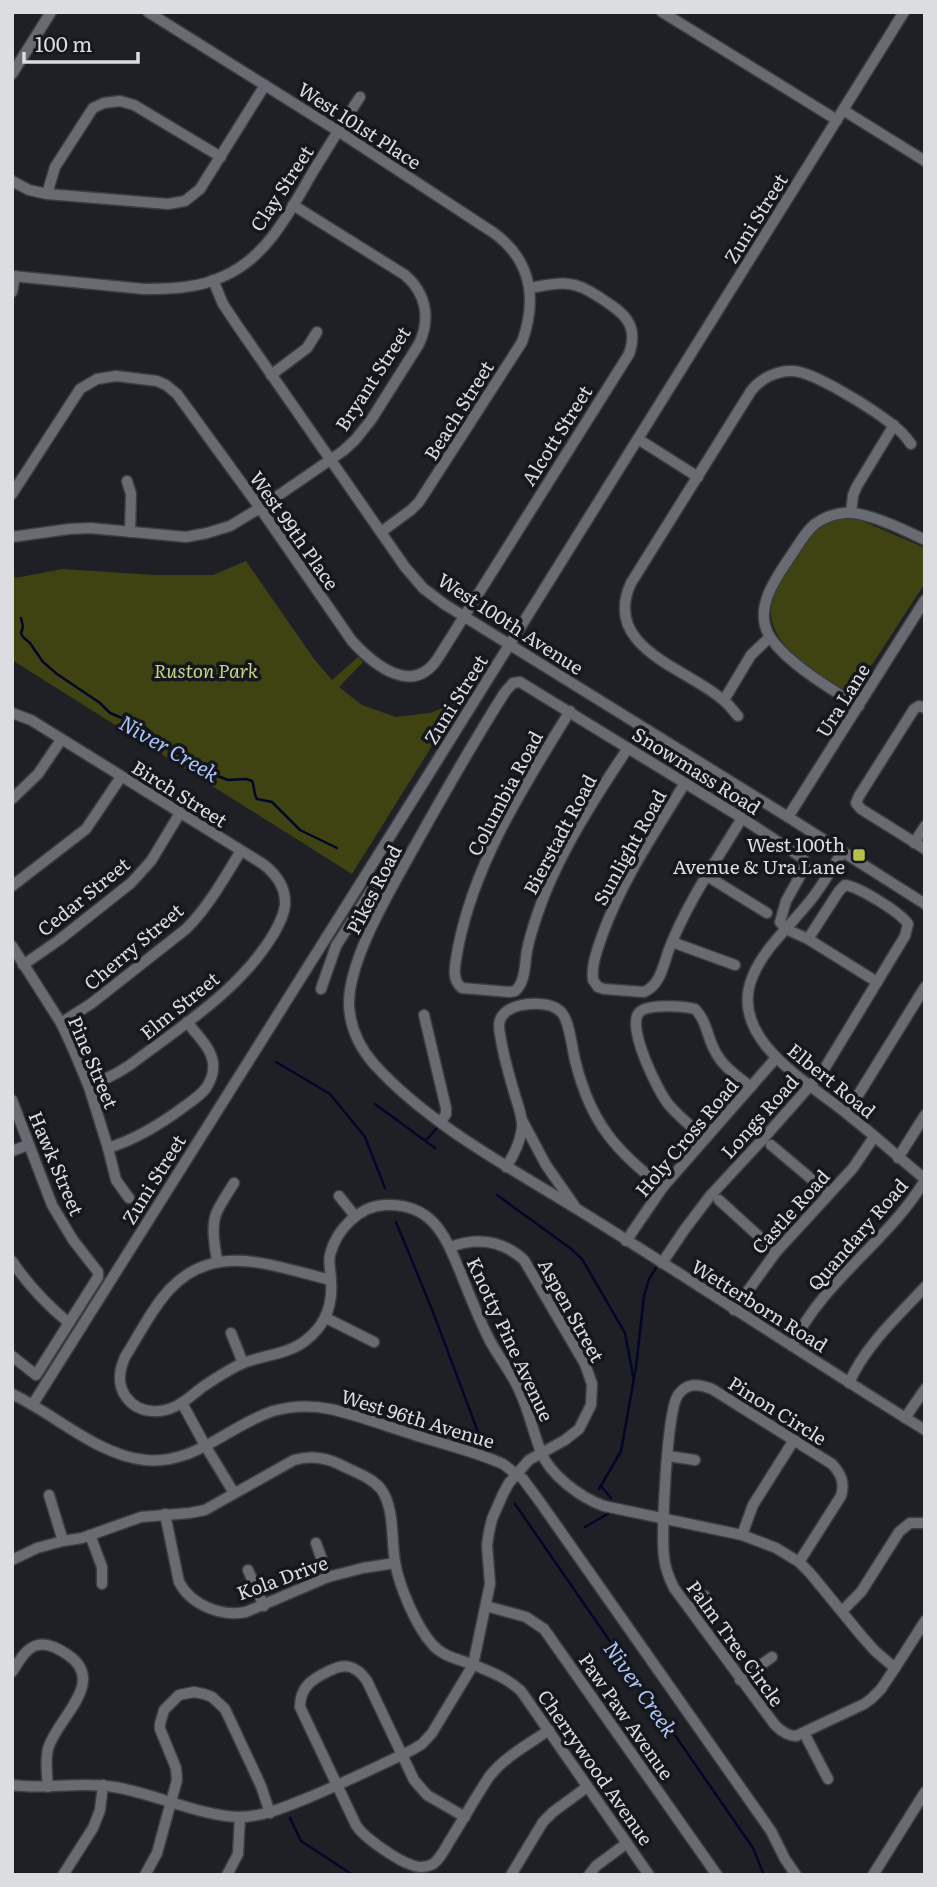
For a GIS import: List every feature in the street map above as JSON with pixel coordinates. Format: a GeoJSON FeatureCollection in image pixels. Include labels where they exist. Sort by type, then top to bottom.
{"type":"FeatureCollection","features":[{"type":"Feature","properties":{"kind":"street"},"geometry":{"type":"LineString","coordinates":[[12,74],[51,12]]}},
{"type":"Feature","properties":{"kind":"street","name":"West 101st Place"},"geometry":{"type":"LineString","coordinates":[[148,12],[338,131],[503,240],[522,266],[530,288]]}},
{"type":"Feature","properties":{"kind":"street"},"geometry":{"type":"LineString","coordinates":[[662,12],[837,120]]}},
{"type":"Feature","properties":{"kind":"street","name":"Zuni Street"},"geometry":{"type":"LineString","coordinates":[[33,1404],[904,12]]}},
{"type":"Feature","properties":{"kind":"street"},"geometry":{"type":"LineString","coordinates":[[12,181],[29,191],[47,194],[178,204],[186,201],[200,189],[265,85]]}},
{"type":"Feature","properties":{"kind":"street","name":"Clay Street"},"geometry":{"type":"LineString","coordinates":[[213,280],[235,270],[260,251],[293,205],[360,97]]}},
{"type":"Feature","properties":{"kind":"street"},"geometry":{"type":"LineString","coordinates":[[47,194],[55,167],[93,108],[104,103],[120,101],[134,105],[220,157]]}},
{"type":"Feature","properties":{"kind":"street"},"geometry":{"type":"LineString","coordinates":[[843,110],[925,160]]}},
{"type":"Feature","properties":{"kind":"street","name":"Bryant Street"},"geometry":{"type":"LineString","coordinates":[[12,537],[90,528],[177,537],[198,536],[230,526],[260,508],[349,446],[362,433],[419,344],[424,331],[424,301],[415,284],[405,275],[293,205]]}},
{"type":"Feature","properties":{"kind":"street"},"geometry":{"type":"LineString","coordinates":[[12,292],[14,276],[144,289],[180,288],[213,280]]}},
{"type":"Feature","properties":{"kind":"street","name":"West 100th Avenue"},"geometry":{"type":"LineString","coordinates":[[213,280],[223,304],[329,460],[414,579],[431,595],[925,904]]}},
{"type":"Feature","properties":{"kind":"street","name":"Alcott Street"},"geometry":{"type":"LineString","coordinates":[[438,658],[629,354],[632,341],[630,324],[623,314],[589,291],[566,283],[530,288]]}},
{"type":"Feature","properties":{"kind":"street","name":"Beach Street"},"geometry":{"type":"LineString","coordinates":[[381,532],[411,510],[424,496],[522,342],[528,326],[530,288]]}},
{"type":"Feature","properties":{"kind":"street"},"geometry":{"type":"LineString","coordinates":[[271,374],[307,348],[317,331]]}},
{"type":"Feature","properties":{"kind":"street"},"geometry":{"type":"LineString","coordinates":[[738,716],[724,700],[635,640],[627,624],[626,603],[631,583],[755,386],[767,377],[780,373],[797,371],[818,378],[894,425],[911,444]]}},
{"type":"Feature","properties":{"kind":"street","name":"West 99th Place"},"geometry":{"type":"LineString","coordinates":[[12,494],[80,389],[97,379],[116,376],[157,381],[177,394],[260,508],[335,619],[370,659],[394,674],[411,677],[424,673],[438,658]]}},
{"type":"Feature","properties":{"kind":"street"},"geometry":{"type":"LineString","coordinates":[[851,512],[857,486],[894,425]]}},
{"type":"Feature","properties":{"kind":"street"},"geometry":{"type":"LineString","coordinates":[[638,439],[698,477]]}},
{"type":"Feature","properties":{"kind":"street"},"geometry":{"type":"LineString","coordinates":[[127,481],[131,494],[130,532]]}},
{"type":"Feature","properties":{"kind":"street"},"geometry":{"type":"LineString","coordinates":[[859,706],[803,669],[770,637],[765,622],[769,591],[814,524],[834,515],[851,512],[869,516],[925,540]]}},
{"type":"Feature","properties":{"kind":"street","name":"Ura Lane"},"geometry":{"type":"LineString","coordinates":[[788,817],[925,600]]}},
{"type":"Feature","properties":{"kind":"street"},"geometry":{"type":"LineString","coordinates":[[724,700],[751,655],[770,637]]}},
{"type":"Feature","properties":{"kind":"street","name":"Snowmass Road"},"geometry":{"type":"LineString","coordinates":[[516,682],[524,683],[570,711],[798,854],[804,860],[805,867],[788,899]]}},
{"type":"Feature","properties":{"kind":"street","name":"Pikes Road"},"geometry":{"type":"LineString","coordinates":[[426,1110],[372,1062],[360,1045],[349,1007],[351,982],[360,952],[393,885],[463,760],[505,692],[516,682]]}},
{"type":"Feature","properties":{"kind":"street"},"geometry":{"type":"LineString","coordinates":[[925,708],[919,706],[914,709],[856,803],[861,809],[925,849]]}},
{"type":"Feature","properties":{"kind":"street","name":"Columbia Road"},"geometry":{"type":"LineString","coordinates":[[486,991],[466,990],[458,986],[455,979],[455,966],[466,918],[495,841],[570,711]]}},
{"type":"Feature","properties":{"kind":"street","name":"Birch Street"},"geometry":{"type":"LineString","coordinates":[[12,713],[31,720],[271,870],[282,890],[285,909],[275,932]]}},
{"type":"Feature","properties":{"kind":"street"},"geometry":{"type":"LineString","coordinates":[[12,799],[38,774],[61,740]]}},
{"type":"Feature","properties":{"kind":"street","name":"Bierstadt Road"},"geometry":{"type":"LineString","coordinates":[[486,991],[515,991],[520,986],[527,946],[542,902],[565,852],[628,748]]}},
{"type":"Feature","properties":{"kind":"street"},"geometry":{"type":"LineString","coordinates":[[12,886],[86,830],[121,777]]}},
{"type":"Feature","properties":{"kind":"street","name":"Sunlight Road"},"geometry":{"type":"LineString","coordinates":[[672,942],[657,982],[644,992],[604,989],[595,984],[592,973],[596,953],[615,902],[685,783]]}},
{"type":"Feature","properties":{"kind":"street","name":"Cedar Street"},"geometry":{"type":"LineString","coordinates":[[23,965],[131,883],[151,861],[180,813]]}},
{"type":"Feature","properties":{"kind":"street"},"geometry":{"type":"LineString","coordinates":[[735,965],[672,942],[687,909],[742,818]]}},
{"type":"Feature","properties":{"kind":"street"},"geometry":{"type":"LineString","coordinates":[[914,842],[925,826]]}},
{"type":"Feature","properties":{"kind":"street","name":"Cherry Street"},"geometry":{"type":"LineString","coordinates":[[61,1023],[92,1003],[186,929],[214,894],[241,851]]}},
{"type":"Feature","properties":{"kind":"street","name":"Elbert Road"},"geometry":{"type":"LineString","coordinates":[[842,852],[812,899],[764,957],[753,975],[749,990],[749,1009],[753,1025],[776,1058],[925,1179]]}},
{"type":"Feature","properties":{"kind":"street"},"geometry":{"type":"LineString","coordinates":[[707,876],[767,913]]}},
{"type":"Feature","properties":{"kind":"street"},"geometry":{"type":"LineString","coordinates":[[320,989],[336,946],[377,880],[393,885]]}},
{"type":"Feature","properties":{"kind":"street","name":"Longs Road"},"geometry":{"type":"LineString","coordinates":[[662,1263],[710,1196],[823,1070],[873,991],[908,925],[905,920],[849,885],[842,887],[808,939]]}},
{"type":"Feature","properties":{"kind":"street"},"geometry":{"type":"LineString","coordinates":[[802,910],[788,899],[780,922],[786,929],[808,939],[877,982]]}},
{"type":"Feature","properties":{"kind":"street","name":"Elm Street"},"geometry":{"type":"LineString","coordinates":[[89,1087],[130,1065],[221,995],[255,961],[275,932]]}},
{"type":"Feature","properties":{"kind":"street","name":"Pine Street"},"geometry":{"type":"LineString","coordinates":[[12,946],[61,1023],[89,1087],[116,1180],[129,1198]]}},
{"type":"Feature","properties":{"kind":"street"},"geometry":{"type":"LineString","coordinates":[[847,1113],[925,987]]}},
{"type":"Feature","properties":{"kind":"street","name":"Wetterborn Road"},"geometry":{"type":"LineString","coordinates":[[577,1209],[546,1165],[522,1119],[498,1024],[504,1014],[513,1008],[550,1004],[560,1011],[566,1021],[580,1079],[601,1125],[623,1154],[663,1187]]}},
{"type":"Feature","properties":{"kind":"street"},"geometry":{"type":"LineString","coordinates":[[705,1139],[674,1110],[658,1090],[642,1052],[636,1018],[640,1011],[648,1008],[686,1007],[698,1012],[719,1058],[751,1087]]}},
{"type":"Feature","properties":{"kind":"street"},"geometry":{"type":"LineString","coordinates":[[424,1015],[446,1108],[441,1122]]}},
{"type":"Feature","properties":{"kind":"street"},"geometry":{"type":"LineString","coordinates":[[108,1148],[150,1130],[205,1089],[213,1073],[212,1057],[187,1022]]}},
{"type":"Feature","properties":{"kind":"street","name":"Holy Cross Road"},"geometry":{"type":"LineString","coordinates":[[626,1241],[663,1187],[776,1058]]}},
{"type":"Feature","properties":{"kind":"street","name":"Hawk Street"},"geometry":{"type":"LineString","coordinates":[[12,1100],[52,1205],[73,1240],[98,1272],[69,1323]]}},
{"type":"Feature","properties":{"kind":"street","name":"Wetterborn Road"},"geometry":{"type":"LineString","coordinates":[[426,1110],[506,1167],[577,1209],[925,1430]]}},
{"type":"Feature","properties":{"kind":"street"},"geometry":{"type":"LineString","coordinates":[[898,1158],[925,1115]]}},
{"type":"Feature","properties":{"kind":"street"},"geometry":{"type":"LineString","coordinates":[[506,1167],[519,1142],[522,1119]]}},
{"type":"Feature","properties":{"kind":"street","name":"Castle Road"},"geometry":{"type":"LineString","coordinates":[[734,1310],[776,1252],[853,1168],[874,1136]]}},
{"type":"Feature","properties":{"kind":"street"},"geometry":{"type":"LineString","coordinates":[[12,1151],[28,1145]]}},
{"type":"Feature","properties":{"kind":"street"},"geometry":{"type":"LineString","coordinates":[[771,1145],[828,1193]]}},
{"type":"Feature","properties":{"kind":"street","name":"Quandary Road"},"geometry":{"type":"LineString","coordinates":[[792,1346],[821,1303],[899,1217],[925,1179]]}},
{"type":"Feature","properties":{"kind":"street"},"geometry":{"type":"LineString","coordinates":[[217,1261],[215,1222],[217,1213],[234,1184]]}},
{"type":"Feature","properties":{"kind":"street"},"geometry":{"type":"LineString","coordinates":[[331,1280],[246,1261],[217,1261],[187,1275],[168,1291],[125,1357],[120,1378],[125,1395],[144,1410],[166,1410],[182,1403],[243,1363],[300,1345],[317,1331],[326,1318],[330,1305],[331,1280],[329,1261],[334,1243],[346,1224],[355,1216],[339,1196]]}},
{"type":"Feature","properties":{"kind":"street"},"geometry":{"type":"LineString","coordinates":[[719,1200],[776,1252]]}},
{"type":"Feature","properties":{"kind":"street","name":"Knotty Pine Avenue"},"geometry":{"type":"LineString","coordinates":[[355,1216],[369,1208],[384,1205],[409,1208],[424,1214],[438,1226],[450,1247],[488,1337],[518,1387],[542,1453],[566,1483],[586,1499],[615,1509],[742,1535],[776,1548],[799,1562],[868,1643],[895,1668]]}},
{"type":"Feature","properties":{"kind":"street","name":"Aspen Street"},"geometry":{"type":"LineString","coordinates":[[12,1786],[103,1785],[215,1813],[240,1817],[270,1814],[402,1755],[422,1744],[432,1732],[473,1665],[490,1584],[487,1545],[489,1532],[503,1494],[529,1460],[573,1435],[584,1422],[593,1395],[585,1364],[529,1266],[518,1254],[500,1244],[490,1242],[467,1242],[450,1247]]}},
{"type":"Feature","properties":{"kind":"street"},"geometry":{"type":"LineString","coordinates":[[12,1261],[28,1284],[69,1323],[36,1375],[12,1356]]}},
{"type":"Feature","properties":{"kind":"street"},"geometry":{"type":"LineString","coordinates":[[849,1383],[864,1357],[925,1287]]}},
{"type":"Feature","properties":{"kind":"street"},"geometry":{"type":"LineString","coordinates":[[326,1318],[374,1342]]}},
{"type":"Feature","properties":{"kind":"street"},"geometry":{"type":"LineString","coordinates":[[231,1333],[243,1363]]}},
{"type":"Feature","properties":{"kind":"street","name":"Pinon Circle"},"geometry":{"type":"LineString","coordinates":[[664,1518],[675,1401],[684,1388],[704,1385],[832,1464],[841,1476],[841,1496],[799,1562]]}},
{"type":"Feature","properties":{"kind":"street"},"geometry":{"type":"LineString","coordinates":[[905,1418],[925,1389]]}},
{"type":"Feature","properties":{"kind":"street","name":"West 96th Avenue"},"geometry":{"type":"LineString","coordinates":[[12,1394],[99,1445],[144,1460],[177,1458],[206,1447],[270,1412],[312,1406],[330,1409],[494,1460],[517,1474],[540,1502],[771,1831],[796,1875]]}},
{"type":"Feature","properties":{"kind":"street"},"geometry":{"type":"LineString","coordinates":[[182,1403],[234,1493]]}},
{"type":"Feature","properties":{"kind":"street"},"geometry":{"type":"LineString","coordinates":[[742,1535],[753,1505],[794,1440]]}},
{"type":"Feature","properties":{"kind":"street"},"geometry":{"type":"LineString","coordinates":[[668,1455],[695,1460]]}},
{"type":"Feature","properties":{"kind":"street","name":"Cherrywood Avenue"},"geometry":{"type":"LineString","coordinates":[[12,1560],[37,1548],[82,1538],[141,1517],[205,1510],[294,1460],[320,1457],[337,1463],[370,1480],[381,1489],[388,1506],[395,1563],[403,1592],[429,1640],[443,1654],[513,1684],[526,1697],[649,1875]]}},
{"type":"Feature","properties":{"kind":"street"},"geometry":{"type":"LineString","coordinates":[[49,1495],[63,1541]]}},
{"type":"Feature","properties":{"kind":"street","name":"Kola Drive"},"geometry":{"type":"LineString","coordinates":[[165,1514],[177,1578],[183,1590],[202,1605],[225,1612],[241,1613],[264,1606],[328,1577],[395,1563]]}},
{"type":"Feature","properties":{"kind":"street","name":"Palm Tree Circle"},"geometry":{"type":"LineString","coordinates":[[664,1518],[663,1546],[667,1570],[674,1588],[740,1680],[781,1731],[791,1736],[804,1733]]}},
{"type":"Feature","properties":{"kind":"street"},"geometry":{"type":"LineString","coordinates":[[842,1611],[860,1592],[899,1532],[909,1523],[925,1523]]}},
{"type":"Feature","properties":{"kind":"street"},"geometry":{"type":"LineString","coordinates":[[90,1535],[102,1567],[102,1584]]}},
{"type":"Feature","properties":{"kind":"street"},"geometry":{"type":"LineString","coordinates":[[316,1543],[328,1577]]}},
{"type":"Feature","properties":{"kind":"street"},"geometry":{"type":"LineString","coordinates":[[248,1570],[264,1606]]}},
{"type":"Feature","properties":{"kind":"street"},"geometry":{"type":"LineString","coordinates":[[689,1608],[705,1596]]}},
{"type":"Feature","properties":{"kind":"street","name":"Paw Paw Avenue"},"geometry":{"type":"LineString","coordinates":[[486,1606],[526,1617],[544,1629],[716,1875]]}},
{"type":"Feature","properties":{"kind":"street"},"geometry":{"type":"LineString","coordinates":[[828,1779],[804,1733],[864,1704],[881,1689],[925,1621]]}},
{"type":"Feature","properties":{"kind":"street"},"geometry":{"type":"LineString","coordinates":[[12,1672],[28,1650],[44,1645],[69,1656],[83,1672],[83,1684],[77,1699],[48,1749],[48,1787]]}},
{"type":"Feature","properties":{"kind":"street"},"geometry":{"type":"LineString","coordinates":[[740,1680],[772,1657]]}},
{"type":"Feature","properties":{"kind":"street"},"geometry":{"type":"LineString","coordinates":[[465,1817],[427,1795],[414,1780],[364,1676],[355,1669],[339,1667],[308,1684],[302,1693],[300,1707],[356,1825],[362,1834],[405,1863],[415,1866],[433,1864],[439,1858],[465,1817],[489,1777],[499,1766],[549,1730]]}},
{"type":"Feature","properties":{"kind":"street"},"geometry":{"type":"LineString","coordinates":[[145,1875],[157,1853],[177,1780],[176,1768],[160,1724],[164,1710],[178,1695],[194,1692],[204,1694],[212,1697],[225,1709],[261,1786],[270,1814]]}},
{"type":"Feature","properties":{"kind":"street"},"geometry":{"type":"LineString","coordinates":[[63,1875],[97,1819],[103,1785]]}},
{"type":"Feature","properties":{"kind":"street"},"geometry":{"type":"LineString","coordinates":[[511,1875],[543,1822],[587,1787]]}},
{"type":"Feature","properties":{"kind":"street"},"geometry":{"type":"LineString","coordinates":[[873,1875],[925,1792]]}},
{"type":"Feature","properties":{"kind":"street"},"geometry":{"type":"LineString","coordinates":[[227,1875],[237,1854],[240,1817]]}},
{"type":"Feature","properties":{"kind":"street"},"geometry":{"type":"LineString","coordinates":[[589,1875],[596,1866],[627,1843]]}},
{"type":"Feature","properties":{"kind":"green space"},"geometry":{"type":"Polygon","coordinates":[[[839,518],[860,520],[925,548],[925,583],[853,694],[819,674],[796,656],[778,635],[771,615],[776,588],[808,541],[818,529],[839,518]]]}},
{"type":"Feature","properties":{"kind":"green space","name":"Ruston Park"},"geometry":{"type":"Polygon","coordinates":[[[246,561],[314,659],[332,680],[358,657],[363,662],[339,687],[362,705],[396,717],[430,713],[460,701],[352,874],[12,660],[12,568],[15,578],[63,569],[154,575],[213,575],[246,561]]]}},
{"type":"Feature","properties":{"kind":"waterway","name":"Niver Creek"},"geometry":{"type":"LineString","coordinates":[[21,618],[21,633],[43,662],[110,713],[146,728],[164,745],[210,773],[228,780],[252,781],[257,799],[272,802],[300,830],[337,848]]}},
{"type":"Feature","properties":{"kind":"waterway","name":"Niver Creek"},"geometry":{"type":"LineString","coordinates":[[276,1062],[330,1094],[365,1137],[385,1188]]}},
{"type":"Feature","properties":{"kind":"waterway"},"geometry":{"type":"LineString","coordinates":[[375,1104],[435,1148]]}},
{"type":"Feature","properties":{"kind":"waterway"},"geometry":{"type":"LineString","coordinates":[[426,1139],[438,1127]]}},
{"type":"Feature","properties":{"kind":"waterway"},"geometry":{"type":"LineString","coordinates":[[497,1195],[582,1259],[625,1333],[634,1381]]}},
{"type":"Feature","properties":{"kind":"waterway","name":"Niver Creek"},"geometry":{"type":"LineString","coordinates":[[396,1222],[478,1432]]}},
{"type":"Feature","properties":{"kind":"waterway"},"geometry":{"type":"LineString","coordinates":[[599,1489],[621,1451],[636,1367],[644,1296],[649,1279],[656,1268]]}},
{"type":"Feature","properties":{"kind":"waterway"},"geometry":{"type":"LineString","coordinates":[[601,1486],[611,1498]]}},
{"type":"Feature","properties":{"kind":"waterway","name":"Niver Creek"},"geometry":{"type":"LineString","coordinates":[[515,1504],[753,1848],[764,1875]]}},
{"type":"Feature","properties":{"kind":"waterway"},"geometry":{"type":"LineString","coordinates":[[585,1527],[609,1513]]}},
{"type":"Feature","properties":{"kind":"waterway"},"geometry":{"type":"LineString","coordinates":[[290,1818],[301,1841],[353,1875]]}},
{"type":"Feature","properties":{"kind":"place","name":"West 100th Avenue & Ura Lane"},"geometry":{"type":"Point","coordinates":[859,855]}}]}
